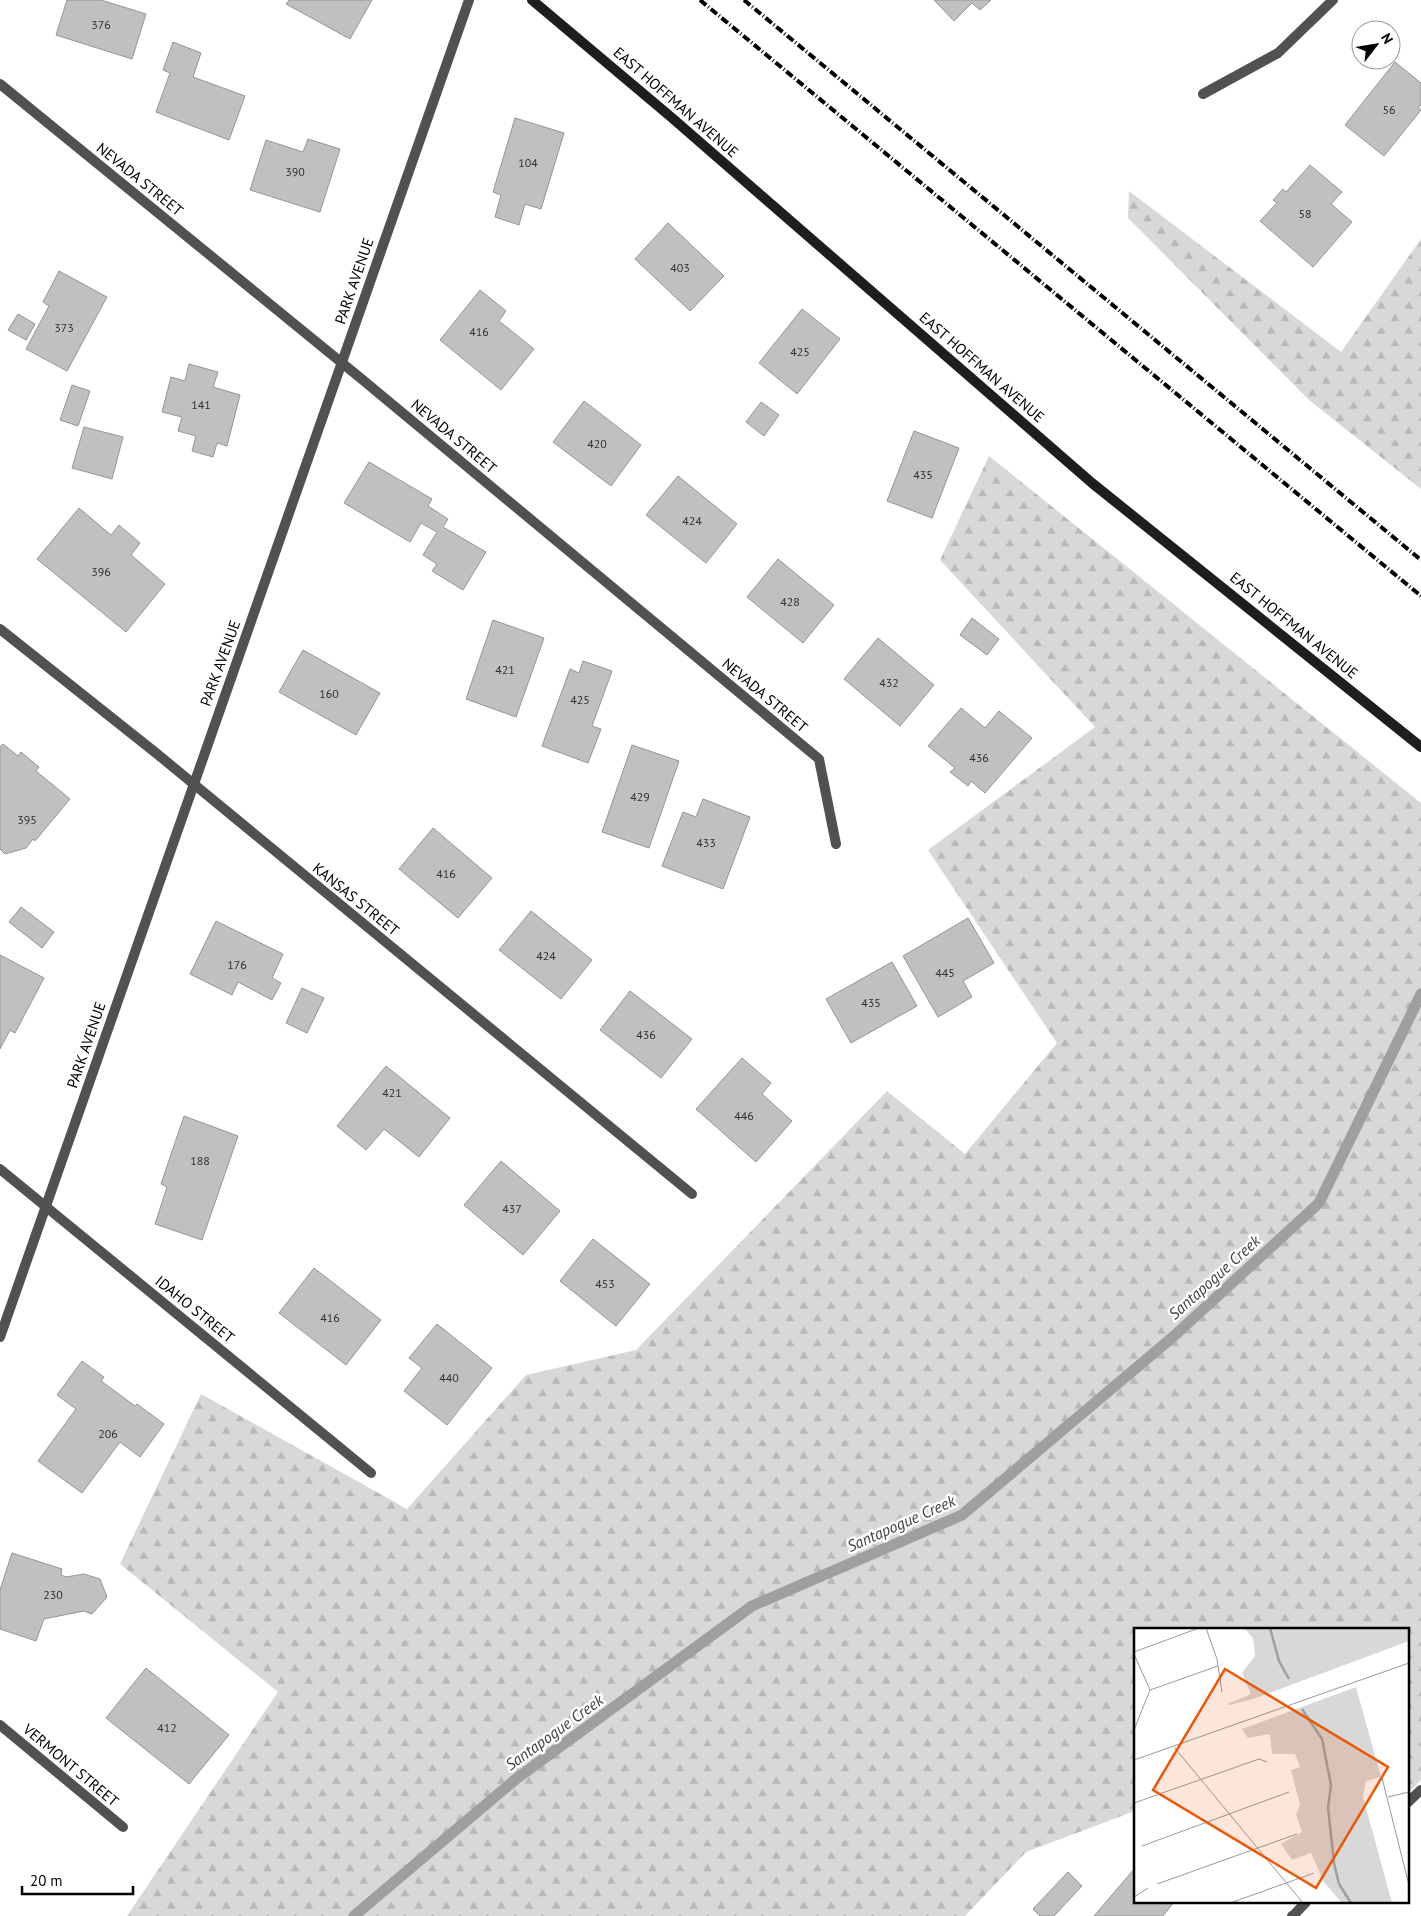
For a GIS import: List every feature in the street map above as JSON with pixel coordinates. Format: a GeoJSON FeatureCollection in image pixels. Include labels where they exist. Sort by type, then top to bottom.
{"type":"FeatureCollection","features":[{"type":"Feature","properties":{"kind":"main road","name":"EAST HOFFMAN AVENUE"},"geometry":{"type":"LineString","coordinates":[[532,0],[1092,483],[1421,747]]}},
{"type":"Feature","properties":{"kind":"street","name":"PARK AVENUE"},"geometry":{"type":"LineString","coordinates":[[0,1337],[469,0]]}},
{"type":"Feature","properties":{"kind":"street"},"geometry":{"type":"LineString","coordinates":[[1203,94],[1278,53],[1333,0]]}},
{"type":"Feature","properties":{"kind":"street","name":"NEVADA STREET"},"geometry":{"type":"LineString","coordinates":[[0,84],[342,362],[819,759],[836,844]]}},
{"type":"Feature","properties":{"kind":"street","name":"KANSAS STREET"},"geometry":{"type":"LineString","coordinates":[[0,629],[193,784],[692,1194]]}},
{"type":"Feature","properties":{"kind":"street","name":"IDAHO STREET"},"geometry":{"type":"LineString","coordinates":[[0,1169],[371,1473]]}},
{"type":"Feature","properties":{"kind":"street","name":"VERMONT STREET"},"geometry":{"type":"LineString","coordinates":[[0,1725],[123,1827]]}},
{"type":"Feature","properties":{"kind":"street"},"geometry":{"type":"LineString","coordinates":[[1408,1802],[1421,1790]]}},
{"type":"Feature","properties":{"kind":"street"},"geometry":{"type":"LineString","coordinates":[[1292,1916],[1304,1904]]}},
{"type":"Feature","properties":{"kind":"green space"},"geometry":{"type":"Polygon","coordinates":[[[1129,191],[1341,352],[1421,239],[1421,489],[1309,400],[1128,218],[1129,191]]]}},
{"type":"Feature","properties":{"kind":"green space"},"geometry":{"type":"Polygon","coordinates":[[[989,456],[1421,803],[1421,1780],[1408,1793],[1408,1628],[1134,1628],[1134,1811],[1026,1852],[965,1916],[127,1916],[278,1692],[120,1564],[201,1394],[407,1509],[526,1375],[636,1350],[887,1091],[965,1154],[1057,1043],[928,850],[1095,727],[940,560],[989,456]]]}},
{"type":"Feature","properties":{"kind":"building"},"geometry":{"type":"Polygon","coordinates":[[[67,0],[101,0],[146,14],[132,59],[56,35],[67,0]]]}},
{"type":"Feature","properties":{"kind":"building"},"geometry":{"type":"Polygon","coordinates":[[[289,0],[372,0],[350,39],[286,4],[289,0]]]}},
{"type":"Feature","properties":{"kind":"building"},"geometry":{"type":"Polygon","coordinates":[[[934,0],[991,0],[980,10],[972,3],[954,21],[934,0]]]}},
{"type":"Feature","properties":{"kind":"building"},"geometry":{"type":"Polygon","coordinates":[[[173,42],[201,53],[193,77],[245,96],[229,140],[156,112],[170,73],[163,70],[173,42]]]}},
{"type":"Feature","properties":{"kind":"building"},"geometry":{"type":"Polygon","coordinates":[[[1401,67],[1421,83],[1421,105],[1418,108],[1421,110],[1384,156],[1345,125],[1389,70],[1401,70],[1401,67]]]}},
{"type":"Feature","properties":{"kind":"building"},"geometry":{"type":"Polygon","coordinates":[[[515,118],[564,133],[541,209],[525,204],[519,225],[495,217],[501,195],[493,192],[515,118]]]}},
{"type":"Feature","properties":{"kind":"building"},"geometry":{"type":"Polygon","coordinates":[[[308,139],[340,149],[320,212],[250,190],[266,140],[303,152],[308,139]]]}},
{"type":"Feature","properties":{"kind":"building"},"geometry":{"type":"Polygon","coordinates":[[[1310,165],[1342,192],[1331,204],[1352,222],[1313,267],[1260,221],[1277,203],[1273,200],[1283,189],[1286,192],[1310,165]]]}},
{"type":"Feature","properties":{"kind":"building"},"geometry":{"type":"Polygon","coordinates":[[[668,223],[724,276],[690,311],[635,259],[668,223]]]}},
{"type":"Feature","properties":{"kind":"building"},"geometry":{"type":"Polygon","coordinates":[[[59,271],[107,297],[67,371],[26,349],[49,306],[43,302],[59,271]]]}},
{"type":"Feature","properties":{"kind":"building"},"geometry":{"type":"Polygon","coordinates":[[[480,290],[506,311],[499,321],[534,349],[501,390],[440,340],[480,290]]]}},
{"type":"Feature","properties":{"kind":"building"},"geometry":{"type":"Polygon","coordinates":[[[802,309],[840,339],[797,394],[759,363],[802,309]]]}},
{"type":"Feature","properties":{"kind":"building"},"geometry":{"type":"Polygon","coordinates":[[[18,314],[35,324],[26,340],[8,330],[18,314]]]}},
{"type":"Feature","properties":{"kind":"building"},"geometry":{"type":"Polygon","coordinates":[[[189,364],[218,372],[213,387],[240,395],[227,446],[217,443],[213,457],[192,451],[196,436],[178,431],[182,417],[162,412],[171,377],[185,381],[189,364]]]}},
{"type":"Feature","properties":{"kind":"building"},"geometry":{"type":"Polygon","coordinates":[[[72,385],[90,391],[78,426],[60,420],[72,385]]]}},
{"type":"Feature","properties":{"kind":"building"},"geometry":{"type":"Polygon","coordinates":[[[584,401],[641,445],[611,486],[553,442],[584,401]]]}},
{"type":"Feature","properties":{"kind":"building"},"geometry":{"type":"Polygon","coordinates":[[[761,402],[779,415],[764,436],[746,422],[761,402]]]}},
{"type":"Feature","properties":{"kind":"building"},"geometry":{"type":"Polygon","coordinates":[[[84,427],[123,437],[112,479],[72,468],[84,427]]]}},
{"type":"Feature","properties":{"kind":"building"},"geometry":{"type":"Polygon","coordinates":[[[914,431],[959,448],[932,518],[887,501],[914,431]]]}},
{"type":"Feature","properties":{"kind":"building"},"geometry":{"type":"Polygon","coordinates":[[[369,462],[432,499],[428,506],[448,519],[443,527],[486,552],[463,590],[432,571],[437,564],[423,555],[437,532],[421,523],[410,542],[344,503],[369,462]]]}},
{"type":"Feature","properties":{"kind":"building"},"geometry":{"type":"Polygon","coordinates":[[[678,476],[737,524],[706,563],[646,515],[678,476]]]}},
{"type":"Feature","properties":{"kind":"building"},"geometry":{"type":"Polygon","coordinates":[[[79,508],[111,535],[119,525],[140,543],[131,555],[165,584],[126,632],[37,559],[79,508]]]}},
{"type":"Feature","properties":{"kind":"building"},"geometry":{"type":"Polygon","coordinates":[[[778,559],[834,605],[803,643],[747,597],[778,559]]]}},
{"type":"Feature","properties":{"kind":"building"},"geometry":{"type":"Polygon","coordinates":[[[972,618],[999,639],[987,655],[960,635],[972,618]]]}},
{"type":"Feature","properties":{"kind":"building"},"geometry":{"type":"Polygon","coordinates":[[[493,620],[544,638],[516,717],[466,699],[493,620]]]}},
{"type":"Feature","properties":{"kind":"building"},"geometry":{"type":"Polygon","coordinates":[[[878,638],[934,685],[900,726],[844,679],[878,638]]]}},
{"type":"Feature","properties":{"kind":"building"},"geometry":{"type":"Polygon","coordinates":[[[303,650],[380,693],[356,735],[279,692],[303,650]]]}},
{"type":"Feature","properties":{"kind":"building"},"geometry":{"type":"Polygon","coordinates":[[[583,661],[612,671],[592,726],[601,729],[588,763],[542,746],[570,669],[579,673],[583,661]]]}},
{"type":"Feature","properties":{"kind":"building"},"geometry":{"type":"Polygon","coordinates":[[[961,708],[985,728],[999,711],[1032,738],[985,793],[971,781],[968,786],[950,772],[955,768],[928,746],[961,708]]]}},
{"type":"Feature","properties":{"kind":"building"},"geometry":{"type":"Polygon","coordinates":[[[3,744],[18,756],[21,752],[39,767],[36,771],[70,799],[35,841],[33,839],[26,848],[5,854],[0,849],[0,747],[3,744]]]}},
{"type":"Feature","properties":{"kind":"building"},"geometry":{"type":"Polygon","coordinates":[[[632,745],[679,761],[649,848],[602,832],[632,745]]]}},
{"type":"Feature","properties":{"kind":"building"},"geometry":{"type":"Polygon","coordinates":[[[703,799],[750,817],[723,889],[662,866],[683,812],[696,817],[703,799]]]}},
{"type":"Feature","properties":{"kind":"building"},"geometry":{"type":"Polygon","coordinates":[[[433,828],[492,878],[458,918],[399,869],[433,828]]]}},
{"type":"Feature","properties":{"kind":"building"},"geometry":{"type":"Polygon","coordinates":[[[21,907],[54,932],[42,948],[9,922],[21,907]]]}},
{"type":"Feature","properties":{"kind":"building"},"geometry":{"type":"Polygon","coordinates":[[[531,911],[592,960],[561,999],[499,950],[531,911]]]}},
{"type":"Feature","properties":{"kind":"building"},"geometry":{"type":"Polygon","coordinates":[[[968,918],[994,963],[963,981],[972,997],[938,1017],[903,956],[968,918]]]}},
{"type":"Feature","properties":{"kind":"building"},"geometry":{"type":"Polygon","coordinates":[[[216,921],[283,954],[272,978],[281,983],[272,1000],[238,982],[232,995],[190,974],[216,921]]]}},
{"type":"Feature","properties":{"kind":"building"},"geometry":{"type":"Polygon","coordinates":[[[0,955],[44,978],[15,1033],[10,1030],[0,1049],[0,955]]]}},
{"type":"Feature","properties":{"kind":"building"},"geometry":{"type":"Polygon","coordinates":[[[892,962],[917,1006],[851,1043],[826,999],[892,962]]]}},
{"type":"Feature","properties":{"kind":"building"},"geometry":{"type":"Polygon","coordinates":[[[302,988],[324,998],[307,1033],[286,1023],[302,988]]]}},
{"type":"Feature","properties":{"kind":"building"},"geometry":{"type":"Polygon","coordinates":[[[630,991],[692,1039],[661,1078],[600,1030],[630,991]]]}},
{"type":"Feature","properties":{"kind":"building"},"geometry":{"type":"Polygon","coordinates":[[[742,1058],[771,1083],[762,1094],[792,1121],[756,1162],[696,1109],[742,1058]]]}},
{"type":"Feature","properties":{"kind":"building"},"geometry":{"type":"Polygon","coordinates":[[[386,1066],[450,1118],[419,1157],[384,1129],[366,1150],[337,1126],[386,1066]]]}},
{"type":"Feature","properties":{"kind":"building"},"geometry":{"type":"Polygon","coordinates":[[[184,1116],[238,1136],[202,1240],[155,1224],[167,1187],[161,1184],[184,1116]]]}},
{"type":"Feature","properties":{"kind":"building"},"geometry":{"type":"Polygon","coordinates":[[[501,1161],[560,1211],[523,1255],[464,1205],[501,1161]]]}},
{"type":"Feature","properties":{"kind":"building"},"geometry":{"type":"Polygon","coordinates":[[[593,1239],[650,1284],[616,1326],[560,1281],[593,1239]]]}},
{"type":"Feature","properties":{"kind":"building"},"geometry":{"type":"Polygon","coordinates":[[[314,1268],[381,1320],[346,1365],[279,1313],[314,1268]]]}},
{"type":"Feature","properties":{"kind":"building"},"geometry":{"type":"Polygon","coordinates":[[[437,1324],[492,1368],[447,1425],[404,1391],[422,1368],[409,1358],[437,1324]]]}},
{"type":"Feature","properties":{"kind":"building"},"geometry":{"type":"Polygon","coordinates":[[[82,1361],[104,1377],[101,1381],[164,1424],[140,1457],[120,1442],[82,1493],[38,1461],[76,1409],[57,1395],[82,1361]]]}},
{"type":"Feature","properties":{"kind":"building"},"geometry":{"type":"Polygon","coordinates":[[[12,1553],[62,1569],[61,1575],[66,1577],[84,1574],[100,1579],[107,1597],[92,1614],[84,1611],[44,1619],[36,1641],[0,1629],[0,1590],[12,1553]]]}},
{"type":"Feature","properties":{"kind":"building"},"geometry":{"type":"Polygon","coordinates":[[[146,1668],[229,1735],[189,1784],[106,1718],[146,1668]]]}},
{"type":"Feature","properties":{"kind":"building"},"geometry":{"type":"Polygon","coordinates":[[[1134,1869],[1134,1904],[1172,1904],[1163,1916],[1094,1916],[1134,1869]]]}},
{"type":"Feature","properties":{"kind":"building"},"geometry":{"type":"Polygon","coordinates":[[[1068,1872],[1082,1886],[1054,1916],[1040,1916],[1033,1909],[1068,1872]]]}},
{"type":"Feature","properties":{"kind":"waterway","name":"Santapogue Creek"},"geometry":{"type":"LineString","coordinates":[[354,1916],[516,1779],[752,1606],[962,1515],[1174,1336],[1319,1203],[1421,994]]}},
{"type":"Feature","properties":{"kind":"railway"},"geometry":{"type":"LineString","coordinates":[[700,0],[1421,596]]}},
{"type":"Feature","properties":{"kind":"railway"},"geometry":{"type":"LineString","coordinates":[[744,0],[1421,560]]}}]}
